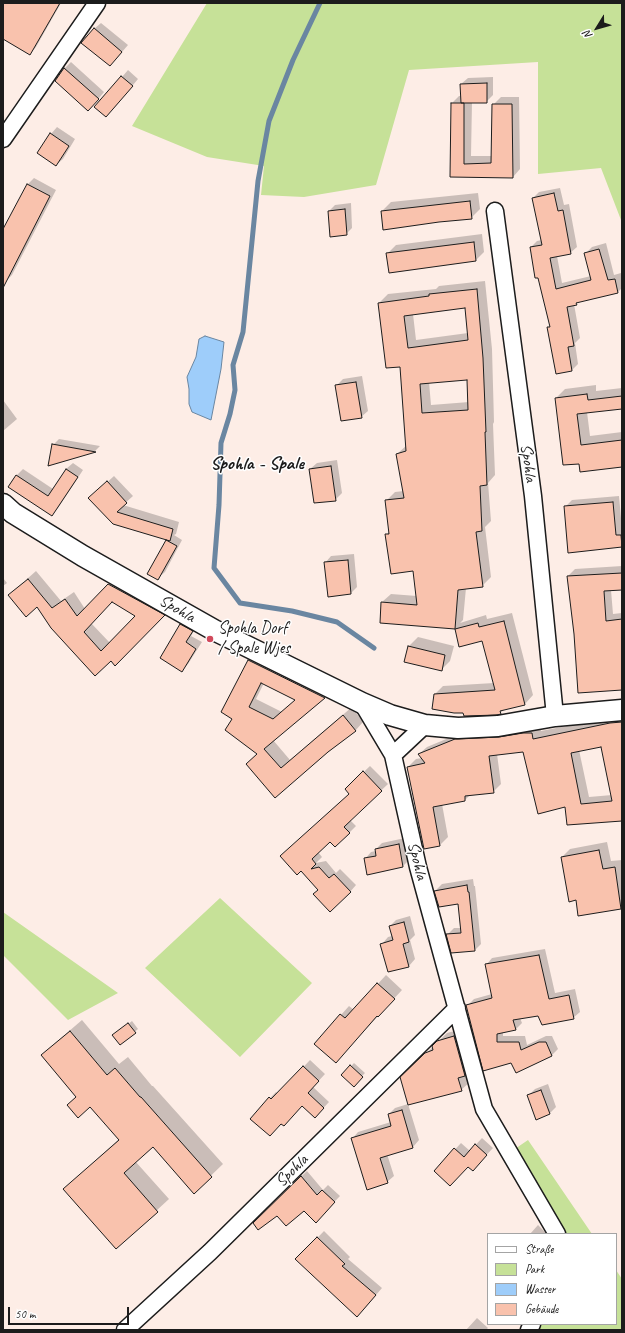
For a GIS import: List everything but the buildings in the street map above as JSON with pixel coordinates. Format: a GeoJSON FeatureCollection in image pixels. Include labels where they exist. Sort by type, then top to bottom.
{"type":"FeatureCollection","features":[{"type":"Feature","properties":{"kind":"street"},"geometry":{"type":"LineString","coordinates":[[3,139],[97,3]]}},
{"type":"Feature","properties":{"kind":"street","name":"Spohla"},"geometry":{"type":"LineString","coordinates":[[495,211],[533,496],[555,716]]}},
{"type":"Feature","properties":{"kind":"street","name":"Spohla"},"geometry":{"type":"LineString","coordinates":[[3,504],[13,513],[83,556],[214,630],[362,703],[390,715],[425,725],[458,728],[498,726],[555,716],[622,710]]}},
{"type":"Feature","properties":{"kind":"street","name":"Spohla"},"geometry":{"type":"LineString","coordinates":[[362,703],[393,755],[418,867],[484,1109],[556,1233]]}},
{"type":"Feature","properties":{"kind":"street"},"geometry":{"type":"LineString","coordinates":[[393,755],[425,725]]}},
{"type":"Feature","properties":{"kind":"street","name":"Spohla"},"geometry":{"type":"LineString","coordinates":[[125,1330],[210,1252],[456,1008]]}},
{"type":"Feature","properties":{"kind":"green space"},"geometry":{"type":"Polygon","coordinates":[[[207,3],[622,3],[622,219],[621,220],[601,168],[538,174],[538,62],[409,70],[376,185],[304,197],[261,195],[264,166],[207,157],[132,126],[207,3]]]}},
{"type":"Feature","properties":{"kind":"green space"},"geometry":{"type":"Polygon","coordinates":[[[220,898],[312,983],[240,1057],[145,968],[220,898]]]}},
{"type":"Feature","properties":{"kind":"green space"},"geometry":{"type":"Polygon","coordinates":[[[3,912],[118,993],[68,1020],[3,955],[3,912]]]}},
{"type":"Feature","properties":{"kind":"green space"},"geometry":{"type":"Polygon","coordinates":[[[528,1140],[591,1233],[556,1233],[509,1153],[528,1140]]]}},
{"type":"Feature","properties":{"kind":"green space"},"geometry":{"type":"Polygon","coordinates":[[[617,1272],[622,1279],[622,1330],[529,1330],[532,1325],[617,1325],[617,1272]]]}},
{"type":"Feature","properties":{"kind":"water"},"geometry":{"type":"Polygon","coordinates":[[[205,336],[224,342],[221,369],[211,420],[192,412],[189,404],[187,377],[196,357],[199,339],[205,336]]]}},
{"type":"Feature","properties":{"kind":"waterway"},"geometry":{"type":"LineString","coordinates":[[320,3],[293,60],[269,121],[258,181],[243,332],[233,365],[235,390],[230,414],[221,443],[219,505],[214,568],[240,603],[292,611],[337,622],[374,648]]}},
{"type":"Feature","properties":{"kind":"place","name":"Spohla Dorf / Spale Wjes"},"geometry":{"type":"Point","coordinates":[210,639]}},
{"type":"Feature","properties":{"kind":"district","name":"Spohla - Spale"},"geometry":{"type":"Point","coordinates":[257,464]}}]}
